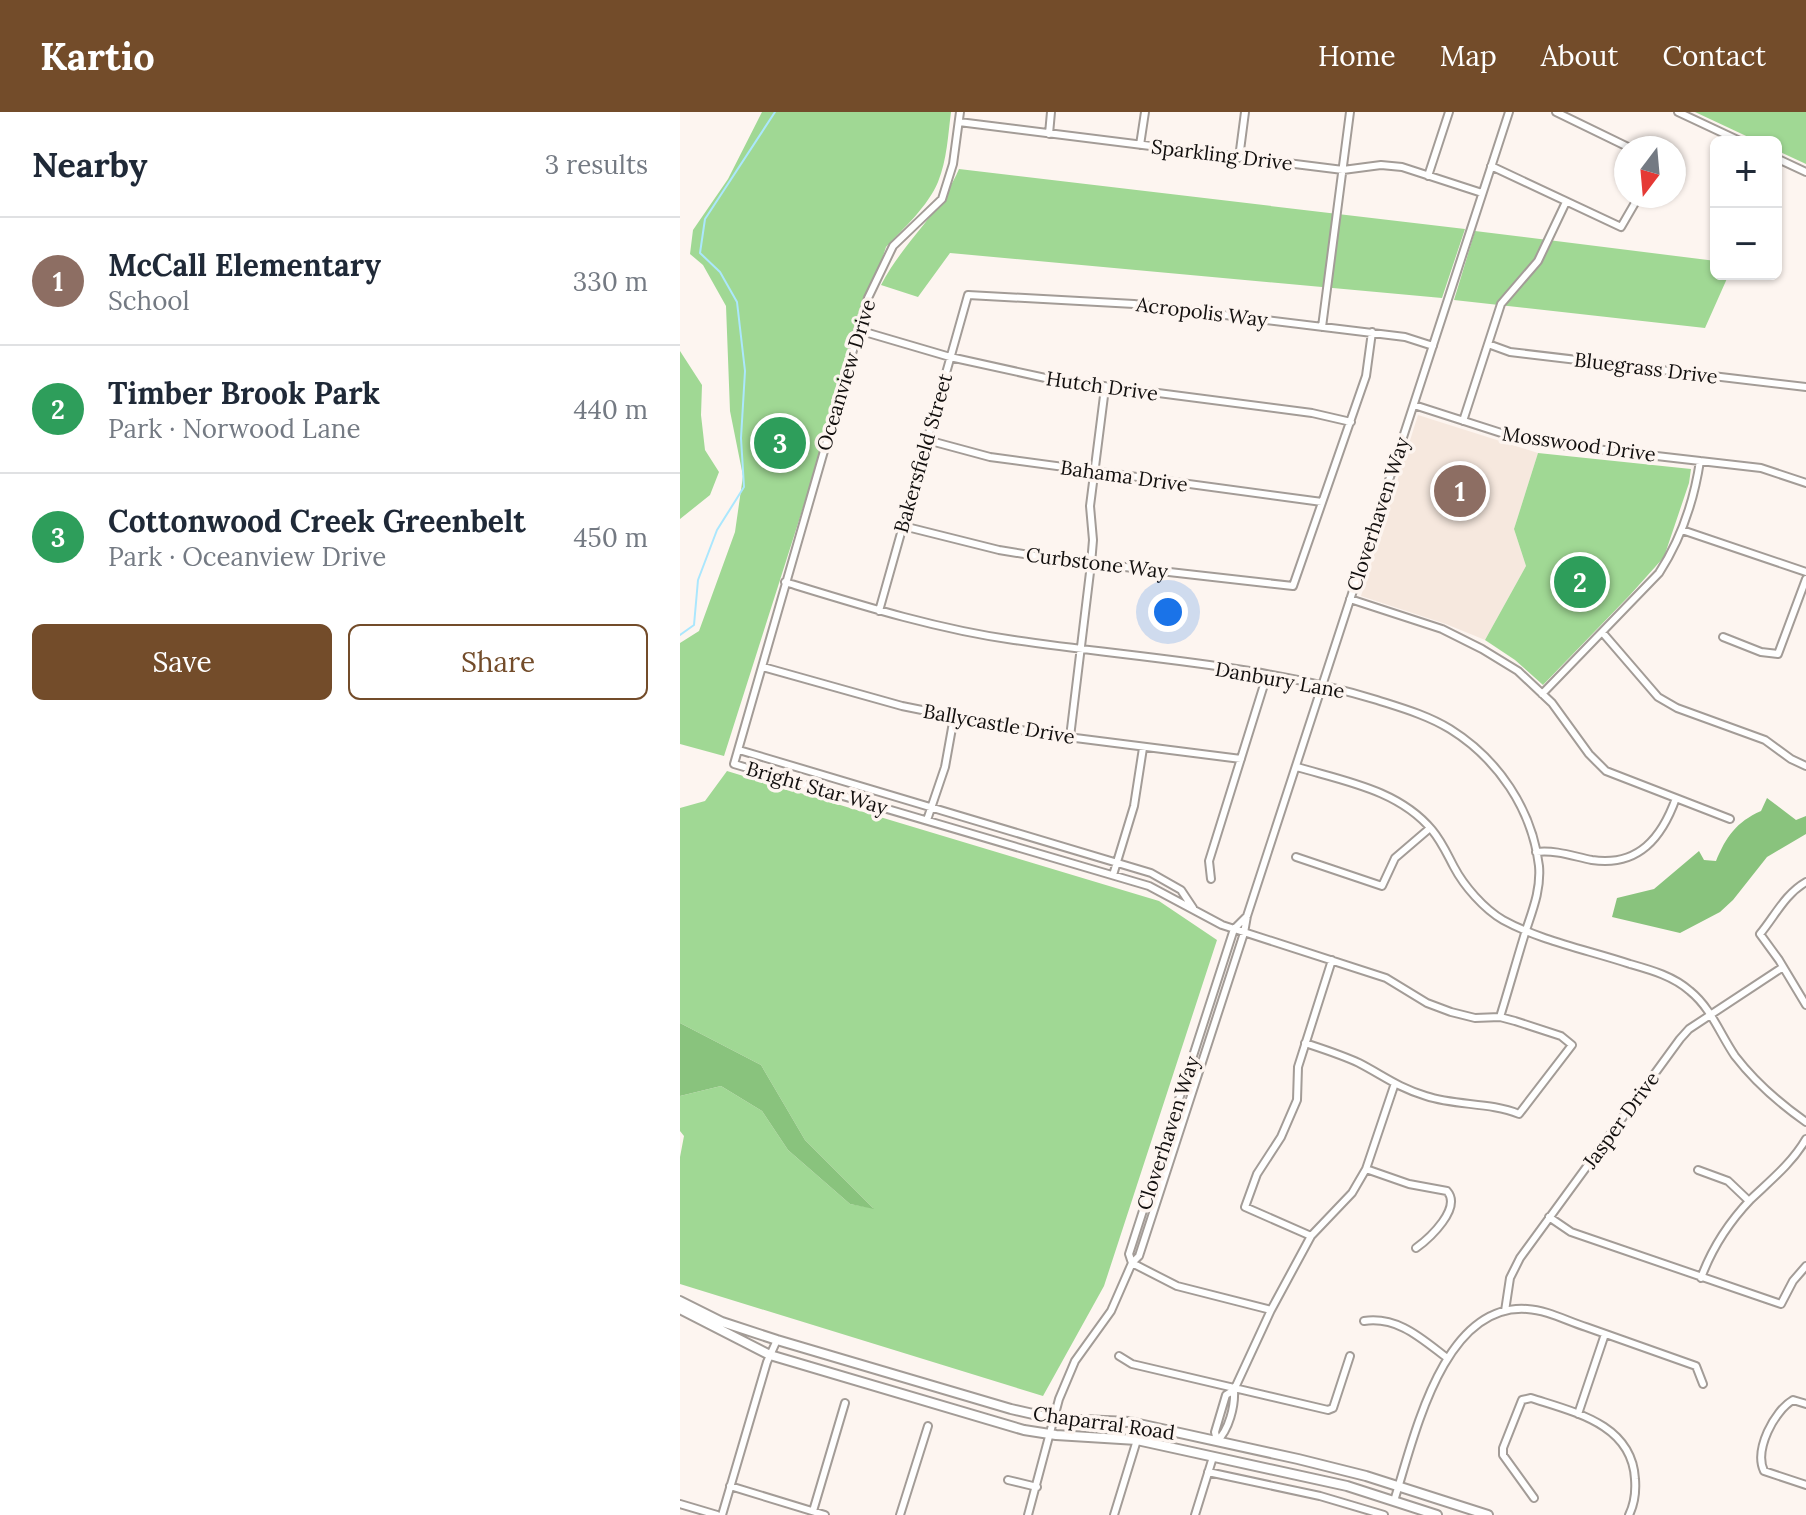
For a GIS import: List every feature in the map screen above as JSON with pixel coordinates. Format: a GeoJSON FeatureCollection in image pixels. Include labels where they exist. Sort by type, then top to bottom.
{"type":"FeatureCollection","features":[{"type":"Feature","properties":{"kind":"main road","name":"Chaparral Road"},"geometry":{"type":"LineString","coordinates":[[680,1301],[713,1318],[777,1340],[1011,1409],[1055,1419],[1123,1421],[1217,1441],[1332,1467],[1467,1512],[1488,1515]]}},
{"type":"Feature","properties":{"kind":"main road","name":"Chaparral Road"},"geometry":{"type":"LineString","coordinates":[[680,1309],[770,1355],[1024,1430],[1051,1435],[1137,1440],[1347,1486],[1437,1515]]}},
{"type":"Feature","properties":{"kind":"main road"},"geometry":{"type":"LineString","coordinates":[[1213,1457],[1217,1441]]}},
{"type":"Feature","properties":{"kind":"street","name":"Oceanview Drive"},"geometry":{"type":"LineString","coordinates":[[739,750],[868,298],[893,246],[942,199],[953,164],[960,112]]}},
{"type":"Feature","properties":{"kind":"street"},"geometry":{"type":"LineString","coordinates":[[1049,134],[1051,112]]}},
{"type":"Feature","properties":{"kind":"street"},"geometry":{"type":"LineString","coordinates":[[1140,145],[1145,112]]}},
{"type":"Feature","properties":{"kind":"street"},"geometry":{"type":"LineString","coordinates":[[1239,158],[1245,112]]}},
{"type":"Feature","properties":{"kind":"street"},"geometry":{"type":"LineString","coordinates":[[1322,327],[1350,112]]}},
{"type":"Feature","properties":{"kind":"street"},"geometry":{"type":"LineString","coordinates":[[1428,176],[1449,112]]}},
{"type":"Feature","properties":{"kind":"street","name":"Cloverhaven Way"},"geometry":{"type":"LineString","coordinates":[[1028,1515],[1059,1399],[1075,1361],[1111,1311],[1132,1263],[1139,1256],[1509,112]]}},
{"type":"Feature","properties":{"kind":"street"},"geometry":{"type":"LineString","coordinates":[[1556,112],[1614,140]]}},
{"type":"Feature","properties":{"kind":"street"},"geometry":{"type":"LineString","coordinates":[[1678,112],[1729,136]]}},
{"type":"Feature","properties":{"kind":"street","name":"Sparkling Drive"},"geometry":{"type":"LineString","coordinates":[[959,122],[1343,170],[1381,165],[1402,167],[1482,193]]}},
{"type":"Feature","properties":{"kind":"street"},"geometry":{"type":"LineString","coordinates":[[1782,161],[1806,172]]}},
{"type":"Feature","properties":{"kind":"street"},"geometry":{"type":"LineString","coordinates":[[1491,166],[1621,227],[1632,208]]}},
{"type":"Feature","properties":{"kind":"street"},"geometry":{"type":"LineString","coordinates":[[1463,421],[1504,297],[1538,261],[1566,202]]}},
{"type":"Feature","properties":{"kind":"street","name":"Acropolis Way"},"geometry":{"type":"LineString","coordinates":[[968,295],[1134,304],[1372,332],[1405,337],[1433,346]]}},
{"type":"Feature","properties":{"kind":"street","name":"Bakersfield Street"},"geometry":{"type":"LineString","coordinates":[[879,611],[968,295]]}},
{"type":"Feature","properties":{"kind":"street","name":"Hutch Drive"},"geometry":{"type":"LineString","coordinates":[[858,330],[1004,370],[1105,388],[1300,411],[1351,422]]}},
{"type":"Feature","properties":{"kind":"street"},"geometry":{"type":"LineString","coordinates":[[1322,502],[1366,376],[1372,332]]}},
{"type":"Feature","properties":{"kind":"street","name":"Bluegrass Drive"},"geometry":{"type":"LineString","coordinates":[[1488,344],[1510,352],[1806,387]]}},
{"type":"Feature","properties":{"kind":"street"},"geometry":{"type":"LineString","coordinates":[[1070,737],[1091,564],[1093,540],[1090,506],[1105,388]]}},
{"type":"Feature","properties":{"kind":"street","name":"Mosswood Drive"},"geometry":{"type":"LineString","coordinates":[[1414,405],[1526,441],[1761,468],[1806,483]]}},
{"type":"Feature","properties":{"kind":"street","name":"Bahama Drive"},"geometry":{"type":"LineString","coordinates":[[927,440],[990,457],[1322,502]]}},
{"type":"Feature","properties":{"kind":"street"},"geometry":{"type":"LineString","coordinates":[[1542,694],[1659,573],[1682,530],[1695,492],[1700,461]]}},
{"type":"Feature","properties":{"kind":"street","name":"Curbstone Way"},"geometry":{"type":"LineString","coordinates":[[903,526],[999,550],[1091,564],[1293,586],[1322,502]]}},
{"type":"Feature","properties":{"kind":"street"},"geometry":{"type":"LineString","coordinates":[[1682,530],[1806,572]]}},
{"type":"Feature","properties":{"kind":"street"},"geometry":{"type":"LineString","coordinates":[[1723,637],[1761,652],[1778,654],[1806,579]]}},
{"type":"Feature","properties":{"kind":"street","name":"Danbury Lane"},"geometry":{"type":"LineString","coordinates":[[785,582],[879,611],[1010,640],[1323,684],[1422,715],[1467,740],[1507,781],[1521,806],[1536,852],[1539,888],[1500,1017]]}},
{"type":"Feature","properties":{"kind":"street"},"geometry":{"type":"LineString","coordinates":[[1350,599],[1464,639],[1518,671],[1567,721],[1589,754],[1606,771],[1730,819]]}},
{"type":"Feature","properties":{"kind":"street"},"geometry":{"type":"LineString","coordinates":[[1602,632],[1658,697],[1677,708],[1763,739],[1806,766]]}},
{"type":"Feature","properties":{"kind":"street","name":"Ballycastle Drive"},"geometry":{"type":"LineString","coordinates":[[763,667],[902,706],[1036,733],[1241,759]]}},
{"type":"Feature","properties":{"kind":"street"},"geometry":{"type":"LineString","coordinates":[[1211,879],[1209,861],[1267,675]]}},
{"type":"Feature","properties":{"kind":"street"},"geometry":{"type":"LineString","coordinates":[[927,820],[945,767],[954,717]]}},
{"type":"Feature","properties":{"kind":"street"},"geometry":{"type":"LineString","coordinates":[[1113,875],[1134,806],[1143,748]]}},
{"type":"Feature","properties":{"kind":"street","name":"Bright Star Way"},"geometry":{"type":"LineString","coordinates":[[1193,908],[1181,890],[1151,873],[1117,862],[739,750],[734,764],[1149,886],[1234,929],[1244,933],[1386,978],[1427,1003],[1475,1018],[1500,1017],[1561,1036],[1572,1045],[1519,1114],[1453,1104],[1394,1086]]}},
{"type":"Feature","properties":{"kind":"street"},"geometry":{"type":"LineString","coordinates":[[1297,767],[1380,792],[1400,803],[1430,828],[1443,844],[1455,870],[1478,899],[1500,918],[1526,930],[1674,980],[1690,990],[1711,1015],[1734,1055],[1753,1078],[1806,1122]]}},
{"type":"Feature","properties":{"kind":"street"},"geometry":{"type":"LineString","coordinates":[[1536,852],[1560,851],[1598,860],[1623,858],[1641,850],[1657,837],[1668,821],[1676,798]]}},
{"type":"Feature","properties":{"kind":"street"},"geometry":{"type":"LineString","coordinates":[[1296,857],[1382,886],[1395,858],[1430,828]]}},
{"type":"Feature","properties":{"kind":"street"},"geometry":{"type":"LineString","coordinates":[[1806,882],[1796,887],[1760,934],[1806,1005]]}},
{"type":"Feature","properties":{"kind":"street","name":"Cloverhaven Way"},"geometry":{"type":"LineString","coordinates":[[1132,1263],[1129,1254],[1234,929],[1247,916]]}},
{"type":"Feature","properties":{"kind":"street"},"geometry":{"type":"LineString","coordinates":[[1311,1236],[1245,1207],[1257,1174],[1281,1137],[1297,1100],[1298,1067],[1332,960]]}},
{"type":"Feature","properties":{"kind":"street","name":"Jasper Drive"},"geometry":{"type":"LineString","coordinates":[[1505,1311],[1510,1278],[1520,1258],[1680,1039],[1783,967]]}},
{"type":"Feature","properties":{"kind":"street"},"geometry":{"type":"LineString","coordinates":[[1217,1441],[1224,1435],[1235,1399],[1234,1390],[1271,1310],[1311,1236],[1352,1193],[1366,1169],[1394,1086],[1360,1064],[1305,1043]]}},
{"type":"Feature","properties":{"kind":"street"},"geometry":{"type":"LineString","coordinates":[[1701,1278],[1725,1230],[1749,1201],[1783,1169],[1806,1139]]}},
{"type":"Feature","properties":{"kind":"street"},"geometry":{"type":"LineString","coordinates":[[1366,1169],[1409,1184],[1447,1191],[1451,1195],[1452,1201],[1439,1226],[1429,1239],[1416,1248]]}},
{"type":"Feature","properties":{"kind":"street"},"geometry":{"type":"LineString","coordinates":[[1698,1170],[1728,1181],[1749,1201]]}},
{"type":"Feature","properties":{"kind":"street"},"geometry":{"type":"LineString","coordinates":[[1549,1217],[1571,1232],[1781,1304],[1793,1281],[1806,1266]]}},
{"type":"Feature","properties":{"kind":"street"},"geometry":{"type":"LineString","coordinates":[[1132,1263],[1177,1286],[1271,1310]]}},
{"type":"Feature","properties":{"kind":"street"},"geometry":{"type":"LineString","coordinates":[[1394,1501],[1425,1408],[1447,1358],[1482,1319],[1505,1311],[1537,1310],[1696,1366],[1703,1384]]}},
{"type":"Feature","properties":{"kind":"street"},"geometry":{"type":"LineString","coordinates":[[1364,1321],[1380,1319],[1398,1324],[1447,1358]]}},
{"type":"Feature","properties":{"kind":"street"},"geometry":{"type":"LineString","coordinates":[[1578,1414],[1605,1334]]}},
{"type":"Feature","properties":{"kind":"street"},"geometry":{"type":"LineString","coordinates":[[680,1504],[720,1515],[777,1340]]}},
{"type":"Feature","properties":{"kind":"street"},"geometry":{"type":"LineString","coordinates":[[1119,1356],[1132,1364],[1328,1410],[1333,1408],[1350,1356]]}},
{"type":"Feature","properties":{"kind":"street"},"geometry":{"type":"LineString","coordinates":[[1534,1498],[1503,1455],[1506,1438],[1522,1400],[1531,1398],[1578,1414],[1612,1431],[1626,1448],[1635,1470],[1634,1505],[1629,1515]]}},
{"type":"Feature","properties":{"kind":"street"},"geometry":{"type":"LineString","coordinates":[[1806,1404],[1793,1400],[1787,1404],[1771,1426],[1760,1460],[1764,1471],[1806,1485]]}},
{"type":"Feature","properties":{"kind":"street"},"geometry":{"type":"LineString","coordinates":[[813,1511],[845,1403]]}},
{"type":"Feature","properties":{"kind":"street"},"geometry":{"type":"LineString","coordinates":[[900,1515],[928,1426]]}},
{"type":"Feature","properties":{"kind":"street"},"geometry":{"type":"LineString","coordinates":[[1114,1515],[1137,1440]]}},
{"type":"Feature","properties":{"kind":"street"},"geometry":{"type":"LineString","coordinates":[[1195,1515],[1213,1457]]}},
{"type":"Feature","properties":{"kind":"street"},"geometry":{"type":"LineString","coordinates":[[1208,1472],[1320,1496],[1384,1515]]}},
{"type":"Feature","properties":{"kind":"street"},"geometry":{"type":"LineString","coordinates":[[1008,1480],[1037,1487]]}},
{"type":"Feature","properties":{"kind":"street"},"geometry":{"type":"LineString","coordinates":[[730,1486],[825,1515]]}},
{"type":"Feature","properties":{"kind":"shaded area"},"geometry":{"type":"Polygon","coordinates":[[[1418,415],[1538,453],[1514,529],[1526,566],[1485,640],[1361,596],[1418,415]]]}},
{"type":"Feature","properties":{"kind":"green space"},"geometry":{"type":"Polygon","coordinates":[[[762,112],[951,112],[945,156],[934,191],[886,247],[724,756],[680,744],[680,643],[699,631],[735,532],[743,476],[730,411],[726,306],[703,265],[690,254],[693,230],[728,179],[762,112]]]}},
{"type":"Feature","properties":{"kind":"green space"},"geometry":{"type":"Polygon","coordinates":[[[1695,112],[1806,112],[1806,164],[1782,153],[1782,136],[1746,136],[1695,112]]]}},
{"type":"Feature","properties":{"kind":"green space"},"geometry":{"type":"Polygon","coordinates":[[[959,169],[1465,229],[1442,298],[950,253],[918,297],[881,285],[942,200],[959,169]]]}},
{"type":"Feature","properties":{"kind":"green space"},"geometry":{"type":"Polygon","coordinates":[[[1475,231],[1710,260],[1710,280],[1726,280],[1705,328],[1454,300],[1475,231]]]}},
{"type":"Feature","properties":{"kind":"green space"},"geometry":{"type":"Polygon","coordinates":[[[680,351],[702,385],[705,450],[719,472],[710,495],[680,519],[680,351]]]}},
{"type":"Feature","properties":{"kind":"green space"},"geometry":{"type":"Polygon","coordinates":[[[1538,453],[1691,469],[1664,557],[1543,685],[1515,660],[1485,640],[1526,566],[1514,529],[1538,453]]]}},
{"type":"Feature","properties":{"kind":"green space"},"geometry":{"type":"Polygon","coordinates":[[[727,771],[1159,901],[1217,940],[1104,1286],[1043,1396],[680,1284],[680,1157],[684,1136],[680,1131],[680,1096],[721,1086],[762,1111],[788,1150],[850,1204],[873,1208],[805,1140],[761,1065],[680,1023],[680,808],[705,801],[727,771]]]}},
{"type":"Feature","properties":{"kind":"green space"},"geometry":{"type":"Polygon","coordinates":[[[1767,798],[1796,820],[1806,816],[1806,834],[1767,857],[1720,912],[1680,933],[1612,917],[1617,898],[1654,889],[1699,851],[1704,860],[1716,861],[1733,831],[1761,811],[1767,798]]]}},
{"type":"Feature","properties":{"kind":"green space"},"geometry":{"type":"Polygon","coordinates":[[[680,1023],[761,1065],[805,1140],[874,1209],[850,1204],[788,1150],[762,1111],[721,1086],[680,1096],[680,1023]]]}},
{"type":"Feature","properties":{"kind":"waterway"},"geometry":{"type":"LineString","coordinates":[[680,635],[694,625],[698,580],[717,530],[744,487],[741,438],[745,371],[737,302],[720,272],[700,253],[705,219],[775,112]]}},
{"type":"Feature","properties":{"kind":"place","name":"Cottonwood Creek Greenbelt"},"geometry":{"type":"Point","coordinates":[780,443]}},
{"type":"Feature","properties":{"kind":"place","name":"McCall Elementary"},"geometry":{"type":"Point","coordinates":[1460,491]}},
{"type":"Feature","properties":{"kind":"place","name":"Timber Brook Park"},"geometry":{"type":"Point","coordinates":[1580,582]}}]}
